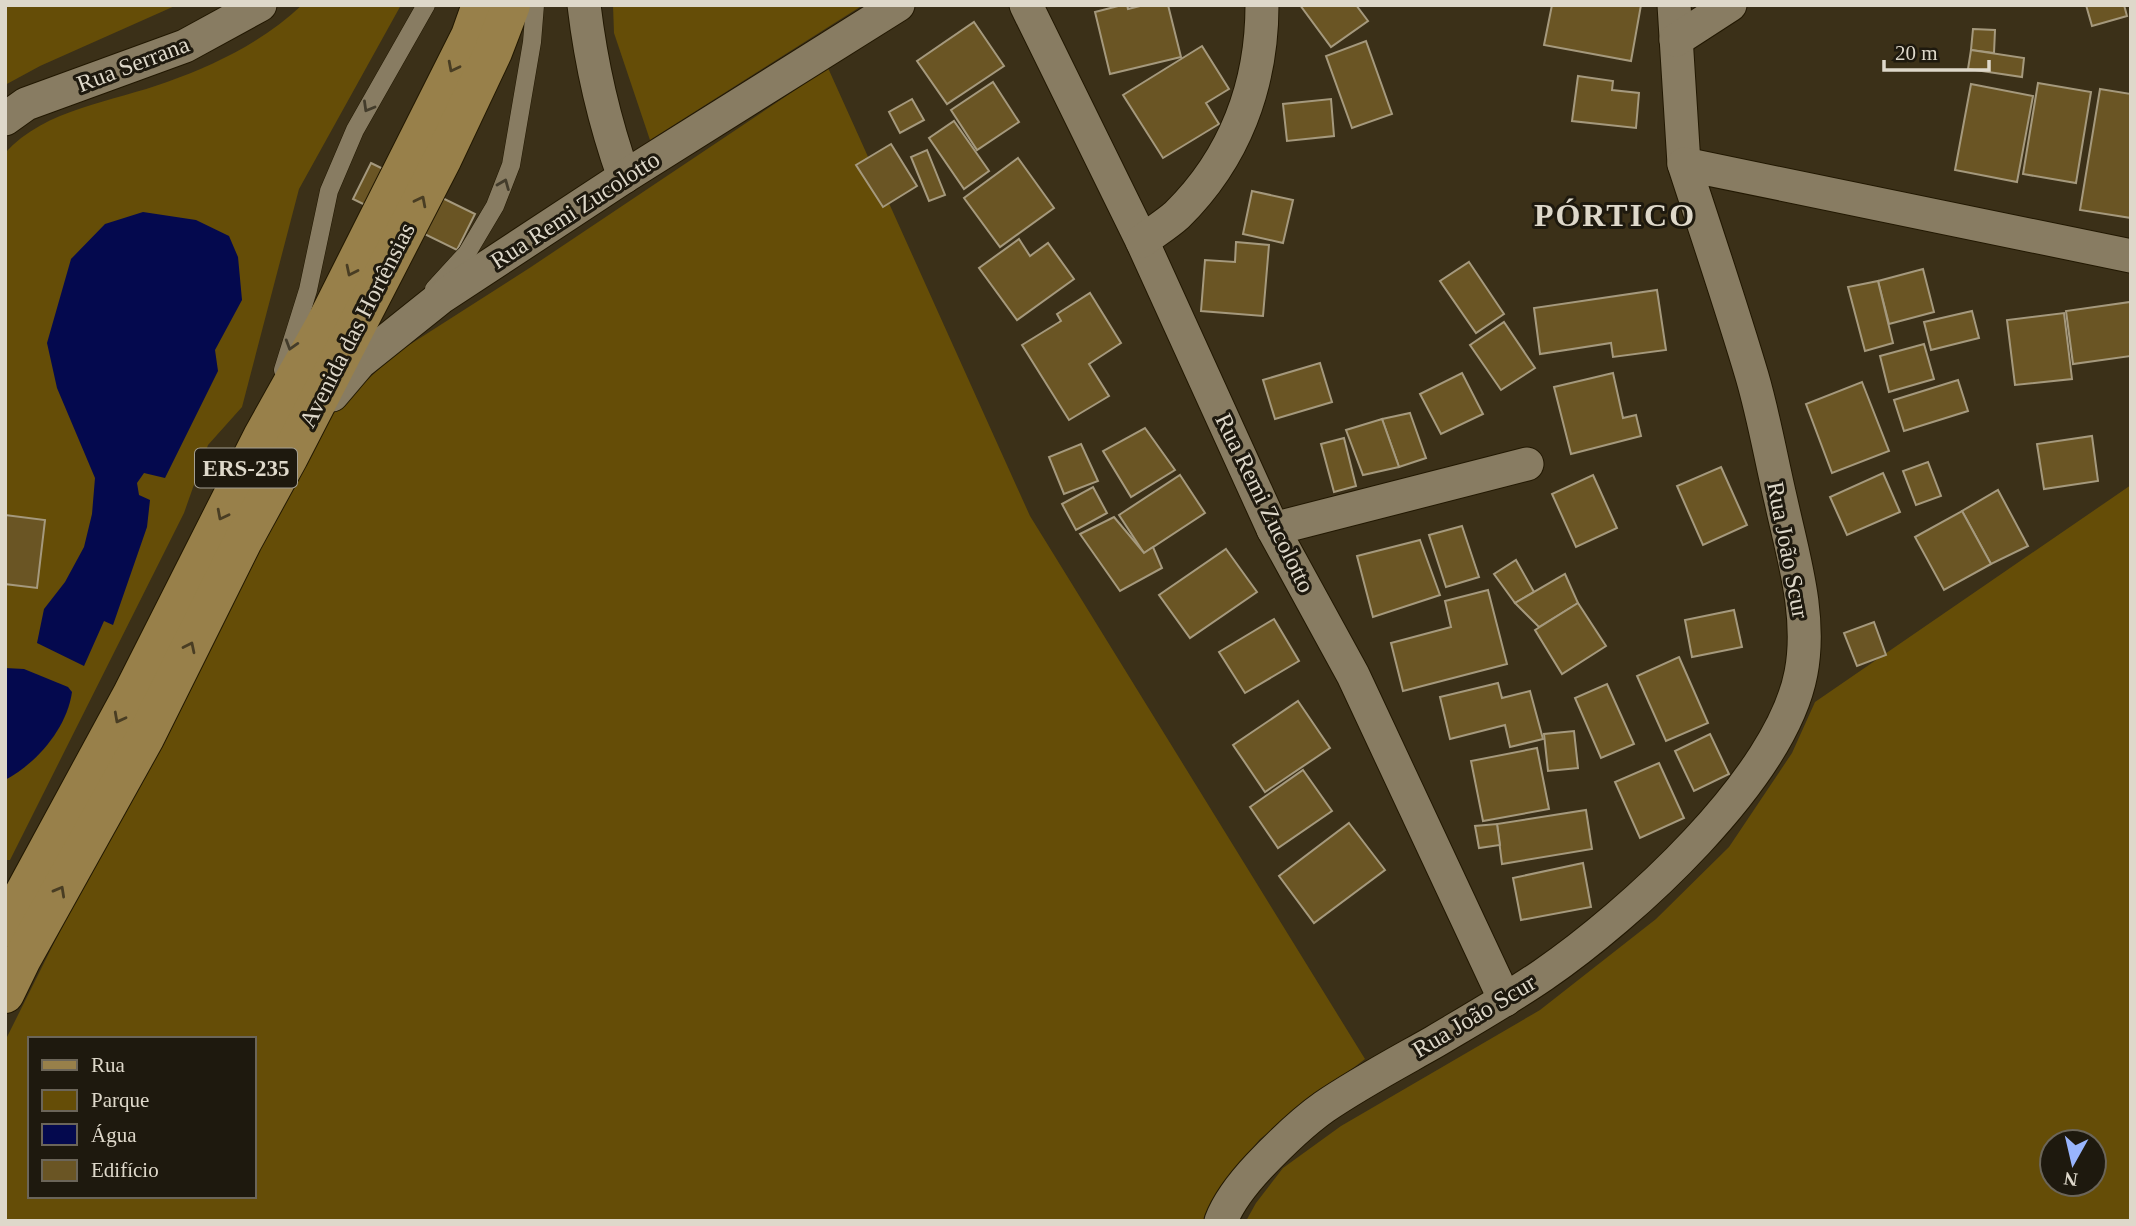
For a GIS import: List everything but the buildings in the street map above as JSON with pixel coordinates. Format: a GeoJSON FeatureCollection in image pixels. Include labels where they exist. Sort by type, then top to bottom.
{"type":"FeatureCollection","features":[{"type":"Feature","properties":{"kind":"main road","name":"Avenida das Hortênsias"},"geometry":{"type":"LineString","coordinates":[[5,995],[13,927],[145,738],[243,541],[275,447],[324,326],[470,36],[481,5]]}},
{"type":"Feature","properties":{"kind":"main road","name":"Avenida das Hortênsias"},"geometry":{"type":"LineString","coordinates":[[275,447],[443,158],[512,5]]}},
{"type":"Feature","properties":{"kind":"street","name":"Rua Serrana"},"geometry":{"type":"LineString","coordinates":[[5,120],[26,104],[185,47],[260,5]]}},
{"type":"Feature","properties":{"kind":"street"},"geometry":{"type":"LineString","coordinates":[[584,5],[594,75],[609,136],[624,177]]}},
{"type":"Feature","properties":{"kind":"street","name":"Rua Remi Zucolotto"},"geometry":{"type":"LineString","coordinates":[[275,447],[317,411],[360,362],[440,298],[624,177],[898,5]]}},
{"type":"Feature","properties":{"kind":"street","name":"Rua Remi Zucolotto"},"geometry":{"type":"LineString","coordinates":[[1026,5],[1142,241],[1273,529],[1353,675],[1505,1000]]}},
{"type":"Feature","properties":{"kind":"street"},"geometry":{"type":"LineString","coordinates":[[1142,241],[1177,215],[1210,175],[1237,132],[1256,73],[1262,42],[1262,5]]}},
{"type":"Feature","properties":{"kind":"street","name":"Rua João Scur"},"geometry":{"type":"LineString","coordinates":[[1220,1221],[1244,1182],[1277,1148],[1322,1109],[1505,1000],[1592,938],[1694,845],[1764,758],[1788,713],[1801,673],[1803,630],[1799,580],[1752,378],[1685,164],[1674,5]]}},
{"type":"Feature","properties":{"kind":"street"},"geometry":{"type":"LineString","coordinates":[[1675,40],[1730,5]]}},
{"type":"Feature","properties":{"kind":"street"},"geometry":{"type":"LineString","coordinates":[[1685,164],[2131,256]]}},
{"type":"Feature","properties":{"kind":"street"},"geometry":{"type":"LineString","coordinates":[[1273,529],[1527,464]]}},
{"type":"Feature","properties":{"kind":"lane"},"geometry":{"type":"LineString","coordinates":[[275,447],[329,191],[355,130],[426,5]]}},
{"type":"Feature","properties":{"kind":"lane"},"geometry":{"type":"LineString","coordinates":[[391,335],[467,253],[495,205],[511,165],[535,5]]}},
{"type":"Feature","properties":{"kind":"green space"},"geometry":{"type":"Polygon","coordinates":[[[5,5],[177,5],[40,66],[5,85],[5,5]]]}},
{"type":"Feature","properties":{"kind":"green space"},"geometry":{"type":"Polygon","coordinates":[[[302,5],[401,5],[299,189],[242,407],[208,445],[184,513],[10,860],[5,860],[5,153],[22,138],[60,116],[167,82],[221,60],[272,30],[302,5]]]}},
{"type":"Feature","properties":{"kind":"green space"},"geometry":{"type":"Polygon","coordinates":[[[613,5],[863,5],[650,140],[614,33],[613,5]]]}},
{"type":"Feature","properties":{"kind":"green space"},"geometry":{"type":"Polygon","coordinates":[[[828,68],[1030,516],[1365,1059],[1260,1139],[1230,1175],[1205,1221],[5,1221],[5,1041],[304,460],[331,414],[395,354],[531,267],[828,68]]]}},
{"type":"Feature","properties":{"kind":"green space"},"geometry":{"type":"Polygon","coordinates":[[[2131,485],[2131,1221],[1246,1221],[1256,1203],[1283,1168],[1341,1126],[1540,1010],[1656,919],[1729,847],[1792,753],[1815,702],[2131,485]]]}},
{"type":"Feature","properties":{"kind":"water"},"geometry":{"type":"Polygon","coordinates":[[[143,212],[196,220],[229,236],[238,257],[242,300],[215,350],[218,371],[165,478],[144,473],[137,483],[139,495],[150,500],[147,527],[113,625],[104,621],[84,666],[37,643],[44,609],[65,582],[84,547],[92,514],[95,478],[57,388],[47,343],[71,259],[105,224],[143,212]]]}},
{"type":"Feature","properties":{"kind":"water"},"geometry":{"type":"Polygon","coordinates":[[[5,668],[24,669],[68,687],[72,692],[64,719],[49,743],[28,764],[5,780],[5,668]]]}},
{"type":"Feature","properties":{"kind":"district","name":"PÓRTICO"},"geometry":{"type":"Point","coordinates":[1615,215]}}]}
